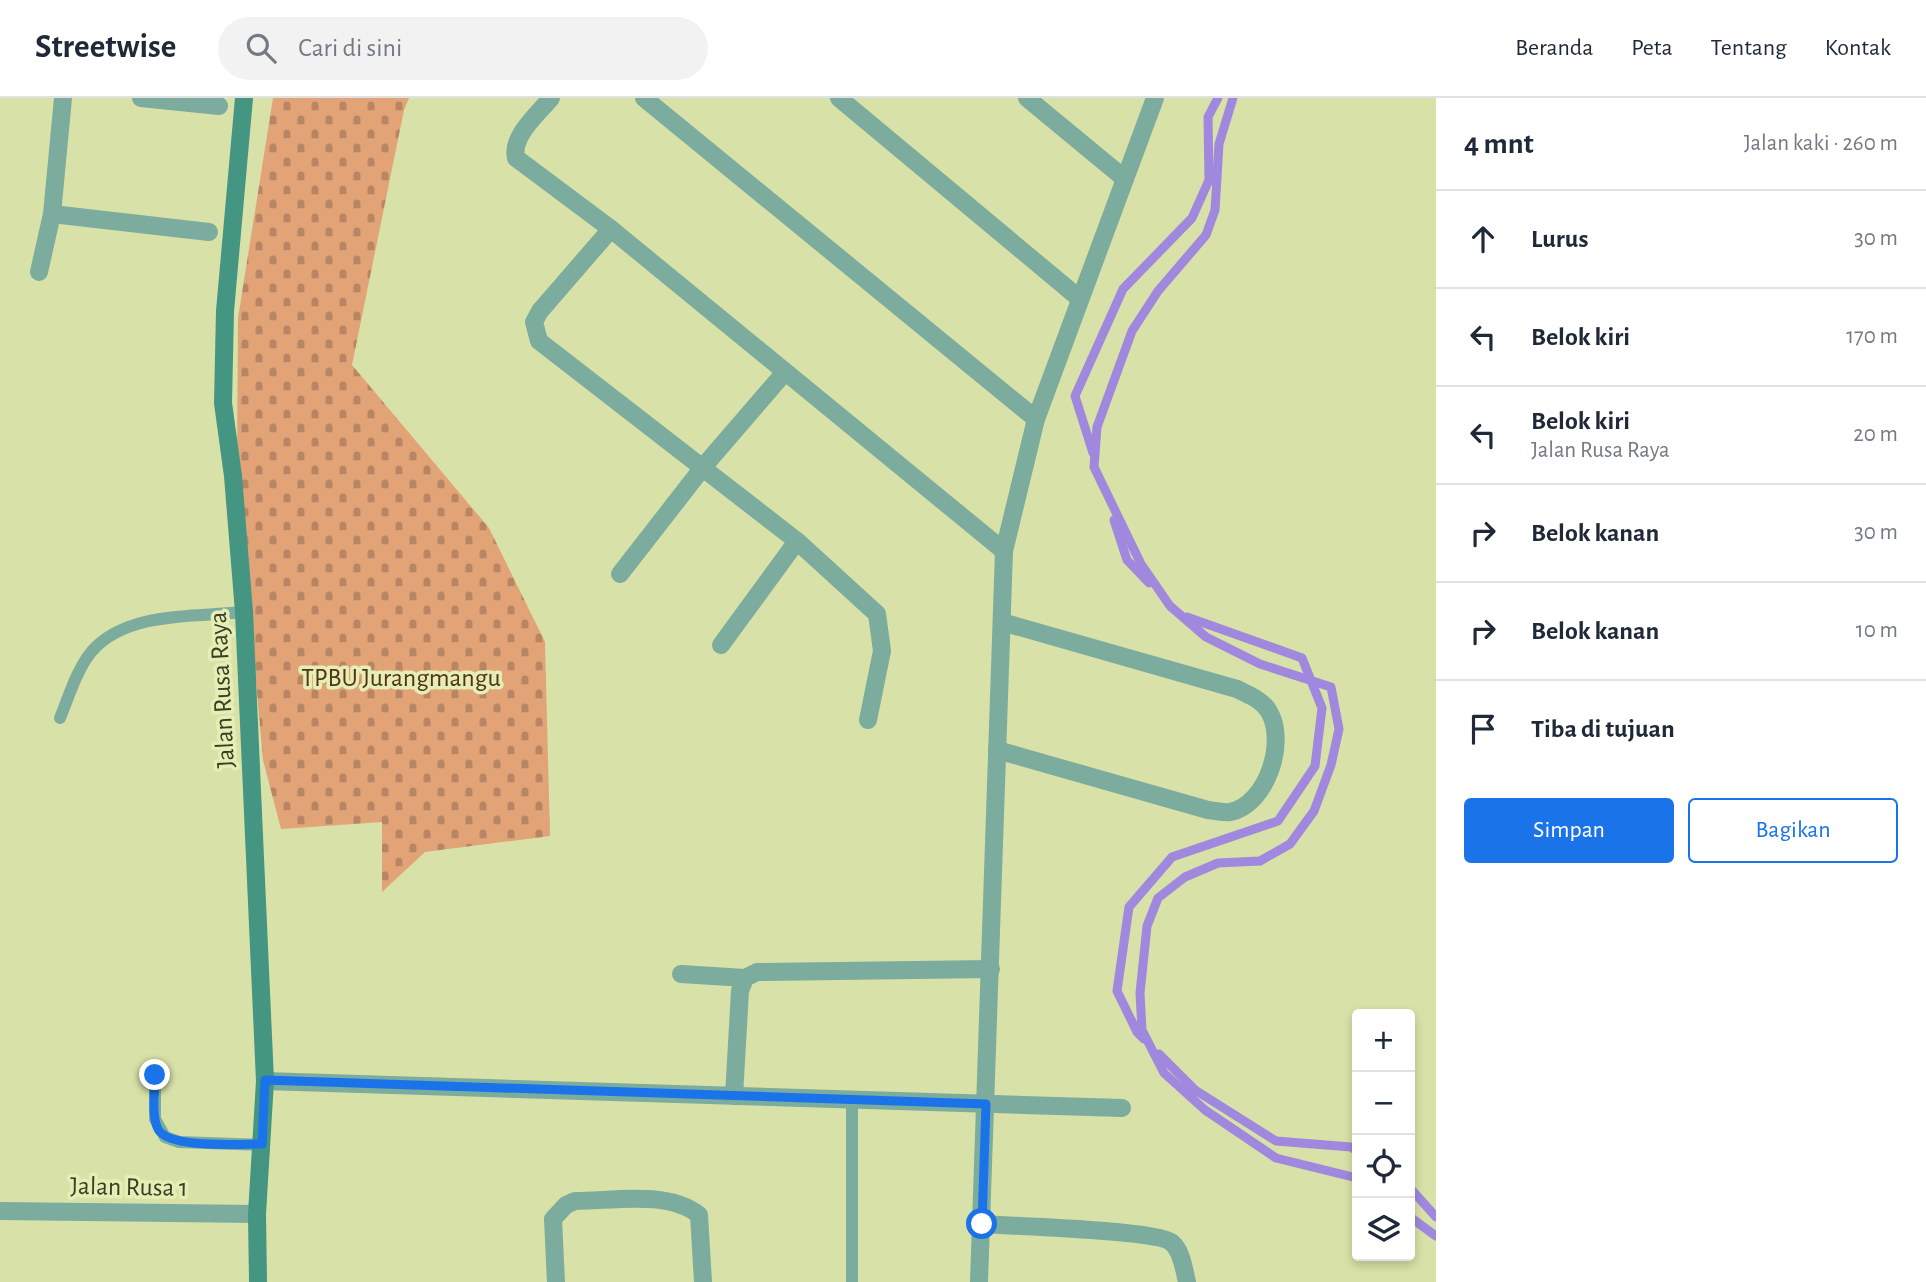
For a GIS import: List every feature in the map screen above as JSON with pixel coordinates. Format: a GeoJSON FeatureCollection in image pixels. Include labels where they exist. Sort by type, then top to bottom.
{"type":"FeatureCollection","features":[{"type":"Feature","properties":{"kind":"street"},"geometry":{"type":"LineString","coordinates":[[39,272],[52,214],[63,98]]}},
{"type":"Feature","properties":{"kind":"street"},"geometry":{"type":"LineString","coordinates":[[141,98],[219,106]]}},
{"type":"Feature","properties":{"kind":"street","name":"Jalan Rusa Raya"},"geometry":{"type":"LineString","coordinates":[[244,98],[225,311],[223,403],[233,476],[244,612],[265,1080],[257,1214],[258,1282]]}},
{"type":"Feature","properties":{"kind":"street"},"geometry":{"type":"LineString","coordinates":[[551,98],[519,137],[514,147],[516,158],[611,229],[1004,551]]}},
{"type":"Feature","properties":{"kind":"street"},"geometry":{"type":"LineString","coordinates":[[644,98],[1036,419]]}},
{"type":"Feature","properties":{"kind":"street"},"geometry":{"type":"LineString","coordinates":[[839,98],[1080,299]]}},
{"type":"Feature","properties":{"kind":"street"},"geometry":{"type":"LineString","coordinates":[[1027,98],[1125,179]]}},
{"type":"Feature","properties":{"kind":"street"},"geometry":{"type":"LineString","coordinates":[[979,1282],[1004,551],[1036,419],[1155,98]]}},
{"type":"Feature","properties":{"kind":"street"},"geometry":{"type":"LineString","coordinates":[[52,214],[209,232]]}},
{"type":"Feature","properties":{"kind":"street"},"geometry":{"type":"LineString","coordinates":[[611,229],[540,311],[534,322],[539,341],[704,466],[797,541],[877,614],[882,651],[868,720]]}},
{"type":"Feature","properties":{"kind":"street"},"geometry":{"type":"LineString","coordinates":[[620,574],[704,466],[785,372]]}},
{"type":"Feature","properties":{"kind":"street"},"geometry":{"type":"LineString","coordinates":[[721,645],[797,541]]}},
{"type":"Feature","properties":{"kind":"street"},"geometry":{"type":"LineString","coordinates":[[998,750],[1208,810],[1230,812],[1245,806],[1263,787],[1275,745],[1275,728],[1269,711],[1259,700],[1237,689],[1002,622]]}},
{"type":"Feature","properties":{"kind":"street"},"geometry":{"type":"LineString","coordinates":[[681,974],[745,978],[757,972],[990,969]]}},
{"type":"Feature","properties":{"kind":"street"},"geometry":{"type":"LineString","coordinates":[[734,1096],[740,991],[745,978]]}},
{"type":"Feature","properties":{"kind":"street"},"geometry":{"type":"LineString","coordinates":[[265,1080],[1122,1108]]}},
{"type":"Feature","properties":{"kind":"street"},"geometry":{"type":"LineString","coordinates":[[556,1282],[553,1219],[566,1205],[575,1201],[670,1201],[690,1207],[699,1214],[703,1282]]}},
{"type":"Feature","properties":{"kind":"street","name":"Jalan Rusa 1"},"geometry":{"type":"LineString","coordinates":[[0,1211],[257,1214]]}},
{"type":"Feature","properties":{"kind":"street"},"geometry":{"type":"LineString","coordinates":[[982,1224],[1137,1234],[1164,1239],[1172,1242],[1179,1253],[1187,1282]]}},
{"type":"Feature","properties":{"kind":"lane"},"geometry":{"type":"LineString","coordinates":[[60,718],[76,678],[92,651],[117,629],[136,624],[244,612]]}},
{"type":"Feature","properties":{"kind":"lane"},"geometry":{"type":"LineString","coordinates":[[155,1075],[155,1119],[165,1137],[179,1142],[262,1144]]}},
{"type":"Feature","properties":{"kind":"lane"},"geometry":{"type":"LineString","coordinates":[[852,1100],[852,1282]]}},
{"type":"Feature","properties":{"kind":"green space","name":"TPBU Jurangmangu"},"geometry":{"type":"Polygon","coordinates":[[[273,98],[409,98],[404,110],[352,365],[489,528],[545,642],[550,836],[425,852],[382,892],[382,822],[281,829],[263,760],[237,470],[238,318],[273,98]]]}},
{"type":"Feature","properties":{"kind":"waterway"},"geometry":{"type":"LineString","coordinates":[[1093,453],[1075,396],[1123,289],[1192,218],[1209,180],[1208,117],[1218,98]]}},
{"type":"Feature","properties":{"kind":"waterway"},"geometry":{"type":"LineString","coordinates":[[1233,98],[1219,144],[1215,210],[1206,235],[1158,291],[1132,331],[1097,427],[1094,467],[1141,564],[1170,606],[1206,637],[1260,664],[1331,687],[1339,729],[1331,765],[1314,811],[1290,844],[1260,861],[1218,863],[1185,877],[1158,898],[1147,926],[1140,993],[1142,1030],[1164,1073],[1205,1110],[1276,1158],[1352,1177]]}},
{"type":"Feature","properties":{"kind":"waterway"},"geometry":{"type":"LineString","coordinates":[[1114,520],[1127,560],[1149,583]]}},
{"type":"Feature","properties":{"kind":"waterway"},"geometry":{"type":"LineString","coordinates":[[1144,1039],[1137,1032],[1117,991],[1129,907],[1172,857],[1278,821],[1315,766],[1322,708],[1302,658],[1187,617]]}},
{"type":"Feature","properties":{"kind":"waterway"},"geometry":{"type":"LineString","coordinates":[[1159,1054],[1195,1090],[1276,1141],[1352,1148]]}},
{"type":"Feature","properties":{"kind":"waterway"},"geometry":{"type":"LineString","coordinates":[[1415,1194],[1436,1217]]}},
{"type":"Feature","properties":{"kind":"waterway"},"geometry":{"type":"LineString","coordinates":[[1415,1221],[1436,1236]]}},
{"type":"Feature","properties":{"kind":"route"},"geometry":{"type":"LineString","coordinates":[[155,1075],[155,1119],[158,1129],[165,1137],[179,1142],[262,1144],[265,1080],[986,1104],[982,1224]]}}]}
